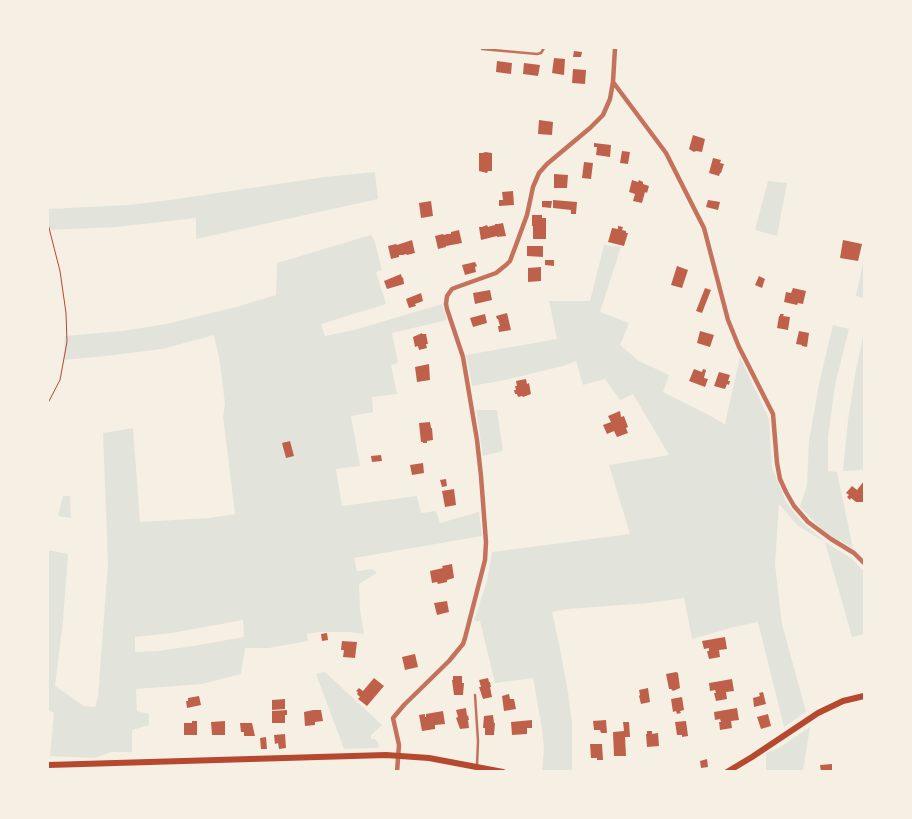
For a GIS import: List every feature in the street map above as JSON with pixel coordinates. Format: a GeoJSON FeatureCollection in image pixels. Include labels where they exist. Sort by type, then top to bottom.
{"type":"FeatureCollection","features":[{"type":"Feature","properties":{"kind":"main road"},"geometry":{"type":"LineString","coordinates":[[727,772],[824,710],[843,701],[864,696]]}},
{"type":"Feature","properties":{"kind":"main road"},"geometry":{"type":"LineString","coordinates":[[48,765],[55,768],[399,755],[429,758],[503,772]]}},
{"type":"Feature","properties":{"kind":"street"},"geometry":{"type":"LineString","coordinates":[[397,772],[399,745],[393,718],[404,704],[449,661],[462,644],[484,567],[486,552],[477,440],[463,357],[447,309],[447,296],[457,287],[496,273],[510,261],[539,173],[603,115],[610,99],[615,48]]}},
{"type":"Feature","properties":{"kind":"street"},"geometry":{"type":"LineString","coordinates":[[612,82],[666,153],[704,228],[728,320],[739,348],[774,414],[777,463],[780,479],[786,492],[798,512],[808,522],[854,553],[864,563]]}},
{"type":"Feature","properties":{"kind":"lane"},"geometry":{"type":"LineString","coordinates":[[482,49],[537,54],[541,53],[544,48]]}},
{"type":"Feature","properties":{"kind":"lane"},"geometry":{"type":"LineString","coordinates":[[475,694],[477,766]]}},
{"type":"Feature","properties":{"kind":"path"},"geometry":{"type":"LineString","coordinates":[[48,224],[61,280],[66,313],[67,342],[60,380],[48,403]]}},
{"type":"Feature","properties":{"kind":"shaded area"},"geometry":{"type":"Polygon","coordinates":[[[375,172],[378,199],[196,239],[196,218],[116,227],[48,230],[48,209],[128,205],[325,177],[375,172]]]}},
{"type":"Feature","properties":{"kind":"shaded area"},"geometry":{"type":"Polygon","coordinates":[[[768,181],[787,183],[777,236],[755,230],[768,181]]]}},
{"type":"Feature","properties":{"kind":"shaded area"},"geometry":{"type":"Polygon","coordinates":[[[371,235],[375,242],[382,270],[376,272],[386,304],[321,324],[325,336],[354,330],[442,304],[447,320],[392,333],[398,363],[391,365],[397,394],[372,397],[373,412],[351,416],[360,466],[336,469],[342,506],[417,496],[421,513],[436,511],[440,523],[479,512],[482,536],[354,558],[357,571],[372,569],[377,573],[359,584],[360,610],[364,634],[320,632],[307,634],[308,641],[269,648],[245,648],[241,674],[202,684],[136,689],[137,711],[149,714],[149,725],[132,730],[132,752],[111,752],[95,758],[50,756],[54,713],[48,710],[48,550],[68,554],[63,621],[55,686],[84,706],[95,707],[98,697],[108,563],[103,433],[133,428],[140,522],[209,518],[235,514],[223,417],[225,404],[220,363],[214,335],[162,349],[63,360],[65,336],[122,331],[166,324],[276,295],[277,263],[371,235]],[[243,620],[172,633],[135,637],[135,652],[158,651],[244,637],[243,620]]]}},
{"type":"Feature","properties":{"kind":"shaded area"},"geometry":{"type":"Polygon","coordinates":[[[604,245],[621,247],[600,312],[629,323],[620,345],[639,361],[669,375],[663,392],[725,424],[740,357],[769,419],[772,467],[786,502],[802,522],[825,542],[798,526],[779,504],[775,564],[782,624],[806,712],[784,727],[758,622],[692,639],[684,598],[552,612],[568,692],[572,723],[572,771],[542,771],[544,747],[533,678],[495,683],[480,621],[474,621],[487,581],[492,552],[630,534],[609,465],[669,455],[633,394],[620,400],[605,379],[583,385],[576,361],[505,380],[472,386],[466,355],[557,339],[549,301],[590,301],[604,245]]]}},
{"type":"Feature","properties":{"kind":"shaded area"},"geometry":{"type":"Polygon","coordinates":[[[864,259],[864,298],[856,296],[864,259]]]}},
{"type":"Feature","properties":{"kind":"shaded area"},"geometry":{"type":"Polygon","coordinates":[[[833,325],[849,329],[835,385],[828,437],[828,471],[837,472],[853,548],[824,532],[800,507],[807,485],[809,441],[819,384],[833,325]]]}},
{"type":"Feature","properties":{"kind":"shaded area"},"geometry":{"type":"Polygon","coordinates":[[[864,332],[864,470],[843,471],[848,420],[864,332]]]}},
{"type":"Feature","properties":{"kind":"shaded area"},"geometry":{"type":"Polygon","coordinates":[[[476,410],[497,410],[503,451],[483,456],[476,410]]]}},
{"type":"Feature","properties":{"kind":"shaded area"},"geometry":{"type":"Polygon","coordinates":[[[63,496],[70,496],[71,518],[58,516],[63,496]]]}},
{"type":"Feature","properties":{"kind":"shaded area"},"geometry":{"type":"Polygon","coordinates":[[[825,542],[851,558],[864,571],[864,634],[852,637],[825,542]]]}},
{"type":"Feature","properties":{"kind":"shaded area"},"geometry":{"type":"Polygon","coordinates":[[[325,672],[382,725],[371,735],[371,739],[375,739],[378,742],[379,748],[344,749],[316,674],[325,672]]]}},
{"type":"Feature","properties":{"kind":"shaded area"},"geometry":{"type":"Polygon","coordinates":[[[810,727],[803,771],[766,771],[766,753],[779,748],[810,727]]]}},
{"type":"Feature","properties":{"kind":"building"},"geometry":{"type":"Polygon","coordinates":[[[574,51],[582,52],[581,57],[573,57],[574,51]]]}},
{"type":"Feature","properties":{"kind":"building"},"geometry":{"type":"Polygon","coordinates":[[[554,58],[565,59],[564,75],[552,73],[554,58]]]}},
{"type":"Feature","properties":{"kind":"building"},"geometry":{"type":"Polygon","coordinates":[[[497,61],[512,63],[511,74],[496,72],[497,61]]]}},
{"type":"Feature","properties":{"kind":"building"},"geometry":{"type":"Polygon","coordinates":[[[524,63],[540,65],[538,76],[523,74],[524,63]]]}},
{"type":"Feature","properties":{"kind":"building"},"geometry":{"type":"Polygon","coordinates":[[[573,69],[586,70],[585,84],[572,83],[573,69]]]}},
{"type":"Feature","properties":{"kind":"building"},"geometry":{"type":"Polygon","coordinates":[[[539,120],[553,122],[552,135],[538,134],[539,120]]]}},
{"type":"Feature","properties":{"kind":"building"},"geometry":{"type":"Polygon","coordinates":[[[693,135],[705,139],[702,152],[694,152],[689,149],[693,135]]]}},
{"type":"Feature","properties":{"kind":"building"},"geometry":{"type":"Polygon","coordinates":[[[594,143],[611,145],[610,157],[596,155],[597,147],[594,147],[594,143]]]}},
{"type":"Feature","properties":{"kind":"building"},"geometry":{"type":"Polygon","coordinates":[[[622,151],[630,152],[628,164],[620,163],[622,151]]]}},
{"type":"Feature","properties":{"kind":"building"},"geometry":{"type":"Polygon","coordinates":[[[479,153],[492,153],[492,171],[487,173],[479,171],[479,153]]]}},
{"type":"Feature","properties":{"kind":"building"},"geometry":{"type":"Polygon","coordinates":[[[713,158],[721,160],[720,163],[724,164],[719,176],[709,173],[713,158]]]}},
{"type":"Feature","properties":{"kind":"building"},"geometry":{"type":"Polygon","coordinates":[[[584,162],[593,163],[591,179],[582,178],[584,162]]]}},
{"type":"Feature","properties":{"kind":"building"},"geometry":{"type":"Polygon","coordinates":[[[554,174],[568,175],[567,188],[554,188],[554,174]]]}},
{"type":"Feature","properties":{"kind":"building"},"geometry":{"type":"Polygon","coordinates":[[[632,180],[638,182],[639,180],[649,186],[642,203],[633,201],[635,194],[629,192],[632,180]]]}},
{"type":"Feature","properties":{"kind":"building"},"geometry":{"type":"Polygon","coordinates":[[[513,191],[514,205],[499,206],[499,200],[503,200],[502,192],[513,191]]]}},
{"type":"Feature","properties":{"kind":"building"},"geometry":{"type":"Polygon","coordinates":[[[553,200],[577,202],[576,214],[571,214],[571,210],[553,208],[553,200]]]}},
{"type":"Feature","properties":{"kind":"building"},"geometry":{"type":"Polygon","coordinates":[[[708,200],[720,202],[718,210],[706,207],[708,200]]]}},
{"type":"Feature","properties":{"kind":"building"},"geometry":{"type":"Polygon","coordinates":[[[431,201],[433,216],[421,218],[419,203],[431,201]]]}},
{"type":"Feature","properties":{"kind":"building"},"geometry":{"type":"Polygon","coordinates":[[[542,201],[552,201],[551,208],[542,207],[542,201]]]}},
{"type":"Feature","properties":{"kind":"building"},"geometry":{"type":"Polygon","coordinates":[[[532,215],[542,215],[542,218],[546,218],[546,239],[533,239],[532,215]]]}},
{"type":"Feature","properties":{"kind":"building"},"geometry":{"type":"Polygon","coordinates":[[[503,223],[506,236],[481,240],[479,227],[503,223]]]}},
{"type":"Feature","properties":{"kind":"building"},"geometry":{"type":"Polygon","coordinates":[[[618,226],[623,227],[622,230],[628,233],[624,246],[608,242],[612,228],[618,229],[618,226]]]}},
{"type":"Feature","properties":{"kind":"building"},"geometry":{"type":"Polygon","coordinates":[[[459,230],[462,243],[438,249],[435,236],[451,234],[451,232],[459,230]]]}},
{"type":"Feature","properties":{"kind":"building"},"geometry":{"type":"Polygon","coordinates":[[[412,240],[415,253],[399,255],[399,257],[391,259],[388,246],[412,240]]]}},
{"type":"Feature","properties":{"kind":"building"},"geometry":{"type":"Polygon","coordinates":[[[843,240],[862,244],[858,261],[840,258],[843,240]]]}},
{"type":"Feature","properties":{"kind":"building"},"geometry":{"type":"Polygon","coordinates":[[[527,246],[543,246],[543,257],[527,256],[527,246]]]}},
{"type":"Feature","properties":{"kind":"building"},"geometry":{"type":"Polygon","coordinates":[[[545,260],[554,260],[554,266],[545,265],[545,260]]]}},
{"type":"Feature","properties":{"kind":"building"},"geometry":{"type":"Polygon","coordinates":[[[475,262],[477,266],[475,267],[476,272],[465,275],[462,265],[475,262]]]}},
{"type":"Feature","properties":{"kind":"building"},"geometry":{"type":"Polygon","coordinates":[[[677,266],[688,270],[682,288],[671,285],[677,266]]]}},
{"type":"Feature","properties":{"kind":"building"},"geometry":{"type":"Polygon","coordinates":[[[541,267],[541,281],[528,282],[528,268],[541,267]]]}},
{"type":"Feature","properties":{"kind":"building"},"geometry":{"type":"Polygon","coordinates":[[[401,274],[404,284],[387,289],[384,281],[401,274]]]}},
{"type":"Feature","properties":{"kind":"building"},"geometry":{"type":"Polygon","coordinates":[[[759,276],[765,279],[762,288],[755,285],[759,276]]]}},
{"type":"Feature","properties":{"kind":"building"},"geometry":{"type":"Polygon","coordinates":[[[705,288],[711,290],[702,313],[696,311],[705,288]]]}},
{"type":"Feature","properties":{"kind":"building"},"geometry":{"type":"Polygon","coordinates":[[[793,288],[806,291],[803,304],[798,303],[797,305],[784,302],[786,292],[791,293],[793,288]]]}},
{"type":"Feature","properties":{"kind":"building"},"geometry":{"type":"Polygon","coordinates":[[[490,290],[492,300],[475,304],[473,293],[490,290]]]}},
{"type":"Feature","properties":{"kind":"building"},"geometry":{"type":"Polygon","coordinates":[[[421,293],[423,301],[409,308],[406,299],[421,293]]]}},
{"type":"Feature","properties":{"kind":"building"},"geometry":{"type":"Polygon","coordinates":[[[507,313],[511,330],[499,332],[498,326],[500,326],[496,316],[507,313]]]}},
{"type":"Feature","properties":{"kind":"building"},"geometry":{"type":"Polygon","coordinates":[[[485,314],[487,323],[473,327],[470,318],[485,314]]]}},
{"type":"Feature","properties":{"kind":"building"},"geometry":{"type":"Polygon","coordinates":[[[780,314],[790,317],[788,330],[777,328],[780,314]]]}},
{"type":"Feature","properties":{"kind":"building"},"geometry":{"type":"Polygon","coordinates":[[[700,331],[714,335],[710,347],[697,343],[700,331]]]}},
{"type":"Feature","properties":{"kind":"building"},"geometry":{"type":"Polygon","coordinates":[[[799,331],[809,333],[807,347],[796,344],[799,331]]]}},
{"type":"Feature","properties":{"kind":"building"},"geometry":{"type":"Polygon","coordinates":[[[422,333],[426,334],[428,344],[426,344],[427,348],[419,350],[418,346],[415,347],[413,337],[422,333]]]}},
{"type":"Feature","properties":{"kind":"building"},"geometry":{"type":"Polygon","coordinates":[[[429,364],[430,380],[417,382],[415,367],[429,364]]]}},
{"type":"Feature","properties":{"kind":"building"},"geometry":{"type":"Polygon","coordinates":[[[694,369],[702,372],[703,369],[706,370],[704,378],[708,379],[705,387],[689,381],[694,369]]]}},
{"type":"Feature","properties":{"kind":"building"},"geometry":{"type":"Polygon","coordinates":[[[719,372],[730,375],[729,385],[727,384],[725,389],[714,386],[719,372]]]}},
{"type":"Feature","properties":{"kind":"building"},"geometry":{"type":"Polygon","coordinates":[[[526,379],[527,384],[529,383],[531,394],[518,397],[514,390],[516,390],[515,386],[517,386],[516,381],[526,379]]]}},
{"type":"Feature","properties":{"kind":"building"},"geometry":{"type":"Polygon","coordinates":[[[620,411],[621,417],[624,416],[628,427],[626,428],[628,433],[617,437],[614,431],[607,434],[603,425],[611,422],[608,416],[620,411]]]}},
{"type":"Feature","properties":{"kind":"building"},"geometry":{"type":"Polygon","coordinates":[[[430,422],[433,440],[423,443],[421,442],[419,423],[430,422]]]}},
{"type":"Feature","properties":{"kind":"building"},"geometry":{"type":"Polygon","coordinates":[[[290,441],[294,456],[286,458],[282,443],[290,441]]]}},
{"type":"Feature","properties":{"kind":"building"},"geometry":{"type":"Polygon","coordinates":[[[381,455],[382,461],[372,462],[371,456],[381,455]]]}},
{"type":"Feature","properties":{"kind":"building"},"geometry":{"type":"Polygon","coordinates":[[[423,463],[424,473],[412,475],[410,465],[423,463]]]}},
{"type":"Feature","properties":{"kind":"building"},"geometry":{"type":"Polygon","coordinates":[[[446,479],[447,486],[442,487],[440,480],[446,479]]]}},
{"type":"Feature","properties":{"kind":"building"},"geometry":{"type":"Polygon","coordinates":[[[864,481],[864,502],[856,502],[851,498],[850,500],[847,497],[849,495],[846,493],[852,486],[857,490],[864,481]]]}},
{"type":"Feature","properties":{"kind":"building"},"geometry":{"type":"Polygon","coordinates":[[[454,489],[456,505],[445,507],[442,491],[454,489]]]}},
{"type":"Feature","properties":{"kind":"building"},"geometry":{"type":"Polygon","coordinates":[[[452,564],[454,578],[447,580],[447,582],[432,583],[430,571],[452,564]]]}},
{"type":"Feature","properties":{"kind":"building"},"geometry":{"type":"Polygon","coordinates":[[[447,601],[449,612],[437,615],[434,603],[447,601]]]}},
{"type":"Feature","properties":{"kind":"building"},"geometry":{"type":"Polygon","coordinates":[[[327,633],[328,640],[322,641],[321,634],[327,633]]]}},
{"type":"Feature","properties":{"kind":"building"},"geometry":{"type":"Polygon","coordinates":[[[725,637],[727,649],[719,650],[720,657],[709,659],[707,651],[709,651],[709,648],[704,649],[702,641],[725,637]]]}},
{"type":"Feature","properties":{"kind":"building"},"geometry":{"type":"Polygon","coordinates":[[[342,641],[357,642],[355,658],[343,657],[344,650],[341,650],[342,641]]]}},
{"type":"Feature","properties":{"kind":"building"},"geometry":{"type":"Polygon","coordinates":[[[415,654],[418,667],[405,670],[402,657],[415,654]]]}},
{"type":"Feature","properties":{"kind":"building"},"geometry":{"type":"Polygon","coordinates":[[[678,673],[680,688],[673,691],[669,689],[666,674],[678,673]]]}},
{"type":"Feature","properties":{"kind":"building"},"geometry":{"type":"Polygon","coordinates":[[[453,676],[462,676],[462,683],[464,683],[463,695],[454,695],[453,676]]]}},
{"type":"Feature","properties":{"kind":"building"},"geometry":{"type":"Polygon","coordinates":[[[374,678],[384,686],[367,706],[358,699],[360,697],[356,691],[359,688],[363,691],[374,678]]]}},
{"type":"Feature","properties":{"kind":"building"},"geometry":{"type":"Polygon","coordinates":[[[488,678],[492,697],[483,699],[479,680],[488,678]]]}},
{"type":"Feature","properties":{"kind":"building"},"geometry":{"type":"Polygon","coordinates":[[[732,679],[734,691],[726,692],[727,699],[716,701],[715,690],[710,691],[709,683],[732,679]]]}},
{"type":"Feature","properties":{"kind":"building"},"geometry":{"type":"Polygon","coordinates":[[[648,688],[650,702],[641,704],[639,690],[648,688]]]}},
{"type":"Feature","properties":{"kind":"building"},"geometry":{"type":"Polygon","coordinates":[[[763,692],[766,704],[754,707],[753,698],[760,696],[759,693],[763,692]]]}},
{"type":"Feature","properties":{"kind":"building"},"geometry":{"type":"Polygon","coordinates":[[[509,694],[510,699],[514,699],[516,709],[504,711],[502,696],[509,694]]]}},
{"type":"Feature","properties":{"kind":"building"},"geometry":{"type":"Polygon","coordinates":[[[199,696],[201,705],[187,708],[186,701],[188,701],[188,698],[199,696]]]}},
{"type":"Feature","properties":{"kind":"building"},"geometry":{"type":"Polygon","coordinates":[[[682,697],[684,710],[677,714],[676,711],[673,712],[671,699],[682,697]]]}},
{"type":"Feature","properties":{"kind":"building"},"geometry":{"type":"Polygon","coordinates":[[[285,699],[285,709],[272,710],[272,700],[285,699]]]}},
{"type":"Feature","properties":{"kind":"building"},"geometry":{"type":"Polygon","coordinates":[[[466,708],[469,728],[460,729],[456,718],[458,717],[456,710],[466,708]]]}},
{"type":"Feature","properties":{"kind":"building"},"geometry":{"type":"Polygon","coordinates":[[[737,708],[739,720],[731,721],[732,728],[720,730],[720,719],[715,720],[714,712],[737,708]]]}},
{"type":"Feature","properties":{"kind":"building"},"geometry":{"type":"Polygon","coordinates":[[[287,710],[285,723],[272,723],[272,711],[287,710]]]}},
{"type":"Feature","properties":{"kind":"building"},"geometry":{"type":"Polygon","coordinates":[[[321,710],[323,721],[315,722],[315,725],[305,726],[304,712],[321,710]]]}},
{"type":"Feature","properties":{"kind":"building"},"geometry":{"type":"Polygon","coordinates":[[[443,711],[445,724],[435,725],[435,729],[422,731],[419,715],[425,714],[426,717],[426,714],[443,711]]]}},
{"type":"Feature","properties":{"kind":"building"},"geometry":{"type":"Polygon","coordinates":[[[768,714],[771,726],[761,729],[757,717],[768,714]]]}},
{"type":"Feature","properties":{"kind":"building"},"geometry":{"type":"Polygon","coordinates":[[[493,715],[495,723],[494,735],[485,735],[485,728],[483,728],[484,716],[493,715]]]}},
{"type":"Feature","properties":{"kind":"building"},"geometry":{"type":"Polygon","coordinates":[[[532,720],[532,728],[527,728],[527,734],[512,735],[511,722],[532,720]]]}},
{"type":"Feature","properties":{"kind":"building"},"geometry":{"type":"Polygon","coordinates":[[[606,720],[607,733],[594,730],[593,721],[606,720]]]}},
{"type":"Feature","properties":{"kind":"building"},"geometry":{"type":"Polygon","coordinates":[[[192,721],[197,721],[197,735],[184,735],[184,723],[192,723],[192,721]]]}},
{"type":"Feature","properties":{"kind":"building"},"geometry":{"type":"Polygon","coordinates":[[[225,721],[225,735],[212,735],[211,722],[225,721]]]}},
{"type":"Feature","properties":{"kind":"building"},"geometry":{"type":"Polygon","coordinates":[[[686,721],[688,736],[682,737],[682,735],[677,735],[675,722],[686,721]]]}},
{"type":"Feature","properties":{"kind":"building"},"geometry":{"type":"Polygon","coordinates":[[[623,722],[629,722],[630,737],[625,737],[626,756],[614,756],[613,732],[624,731],[623,722]]]}},
{"type":"Feature","properties":{"kind":"building"},"geometry":{"type":"Polygon","coordinates":[[[240,723],[252,723],[255,736],[244,736],[244,732],[241,732],[240,723]]]}},
{"type":"Feature","properties":{"kind":"building"},"geometry":{"type":"Polygon","coordinates":[[[647,731],[652,731],[652,734],[658,733],[659,746],[647,747],[647,731]]]}},
{"type":"Feature","properties":{"kind":"building"},"geometry":{"type":"Polygon","coordinates":[[[285,734],[286,748],[279,749],[278,743],[275,744],[274,735],[285,734]]]}},
{"type":"Feature","properties":{"kind":"building"},"geometry":{"type":"Polygon","coordinates":[[[266,737],[267,749],[261,749],[260,738],[266,737]]]}},
{"type":"Feature","properties":{"kind":"building"},"geometry":{"type":"Polygon","coordinates":[[[590,744],[602,744],[603,760],[591,758],[590,744]]]}},
{"type":"Feature","properties":{"kind":"building"},"geometry":{"type":"Polygon","coordinates":[[[707,759],[708,767],[701,768],[700,761],[707,759]]]}},
{"type":"Feature","properties":{"kind":"building"},"geometry":{"type":"Polygon","coordinates":[[[832,764],[832,772],[821,772],[820,765],[832,764]]]}}]}
